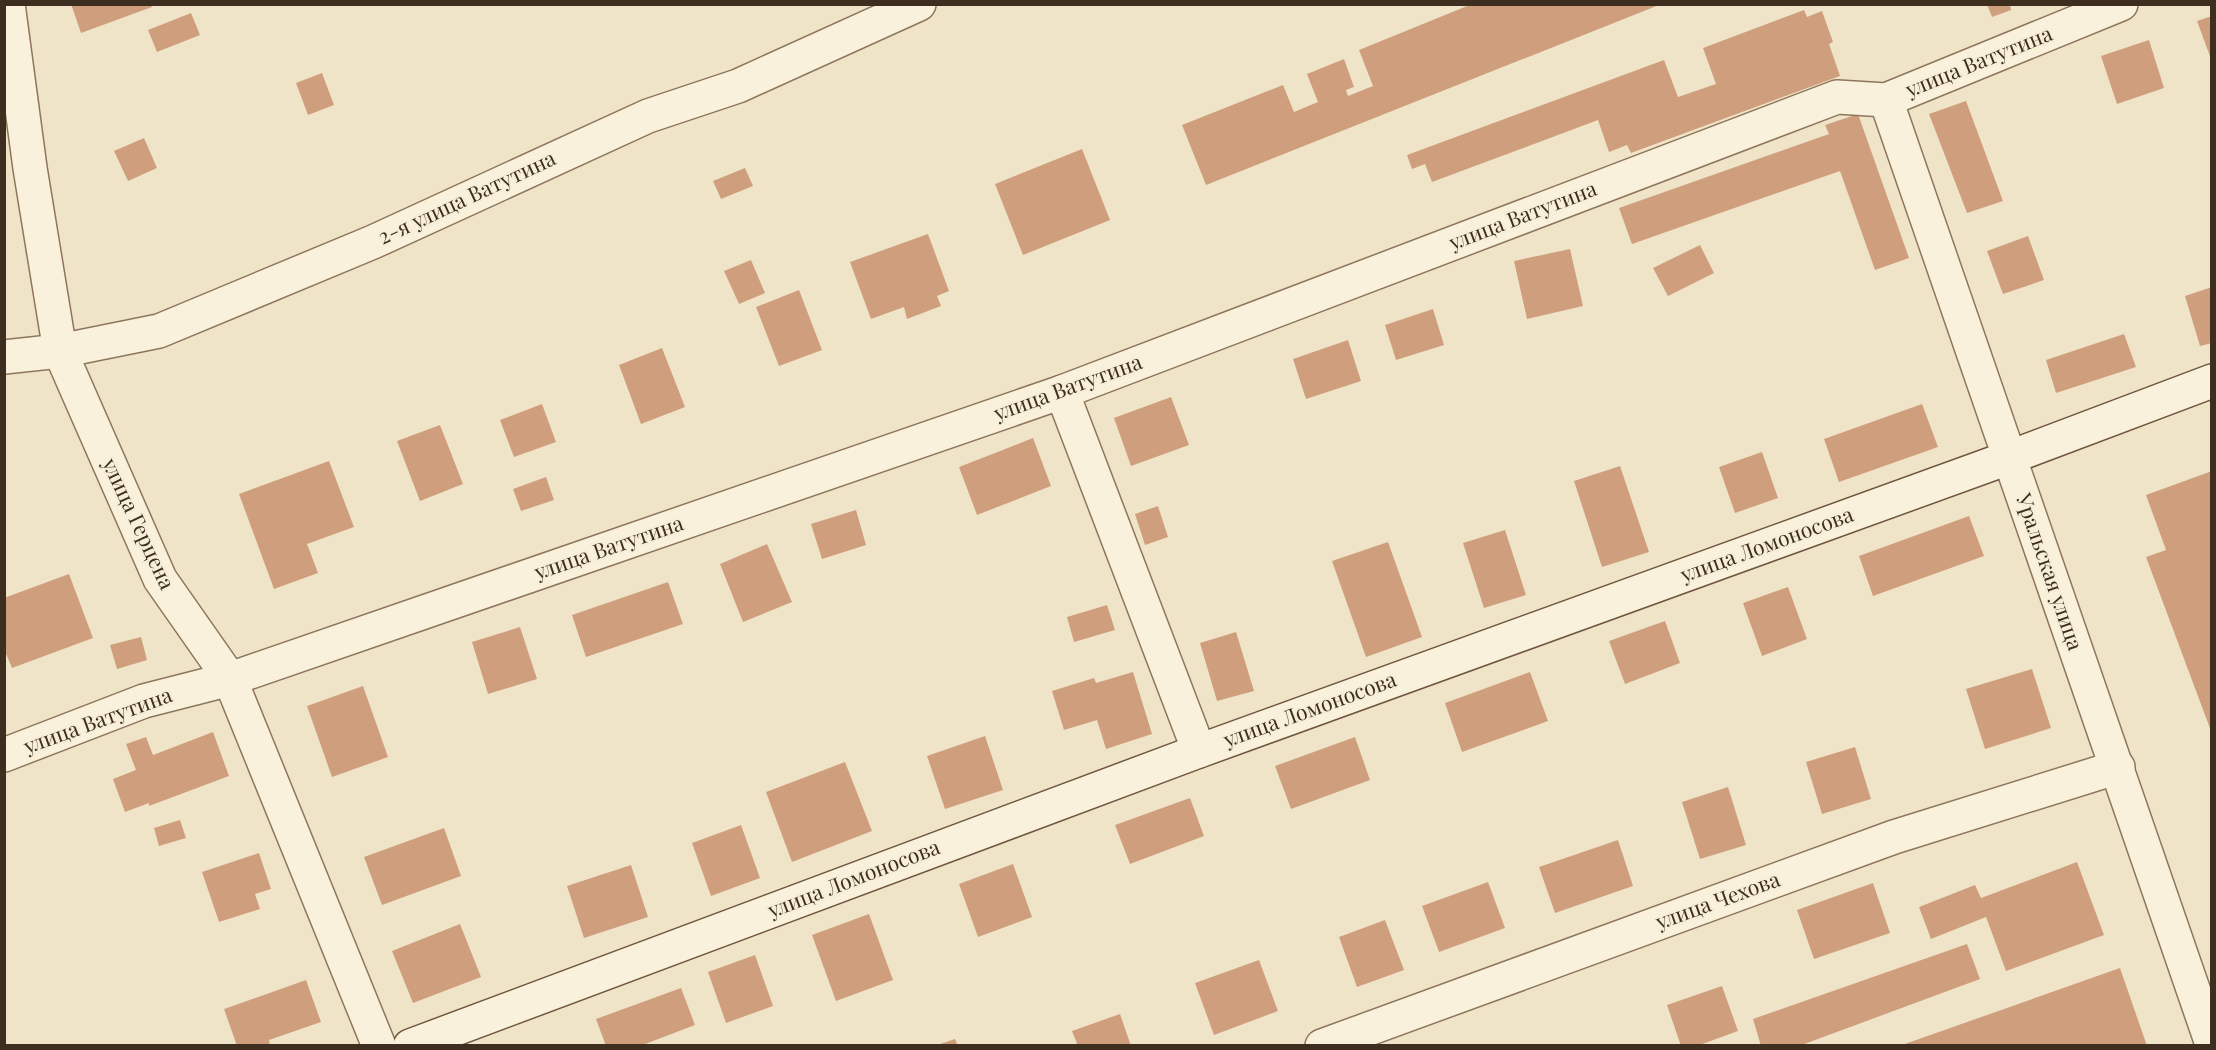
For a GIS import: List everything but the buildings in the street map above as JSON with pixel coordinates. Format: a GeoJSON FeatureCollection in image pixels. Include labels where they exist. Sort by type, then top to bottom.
{"type":"FeatureCollection","features":[{"type":"Feature","properties":{"kind":"street","name":"улица Герцена"},"geometry":{"type":"LineString","coordinates":[[8,4],[30,168],[60,351],[160,579],[230,679],[379,1046]]}},
{"type":"Feature","properties":{"kind":"street","name":"2-я улица Ватутина"},"geometry":{"type":"LineString","coordinates":[[4,357],[60,351],[159,331],[373,242],[648,116],[738,86],[920,4]]}},
{"type":"Feature","properties":{"kind":"street","name":"улица Ватутина"},"geometry":{"type":"LineString","coordinates":[[4,755],[144,701],[230,679],[1062,392],[1837,96],[1886,100],[2121,4]]}},
{"type":"Feature","properties":{"kind":"street","name":"Уральская улица"},"geometry":{"type":"LineString","coordinates":[[1886,100],[2008,458],[2118,767],[2211,1044]]}},
{"type":"Feature","properties":{"kind":"street","name":"улица Ломоносова"},"geometry":{"type":"LineString","coordinates":[[410,1046],[1199,751],[2008,458],[2211,381]]}},
{"type":"Feature","properties":{"kind":"street"},"geometry":{"type":"LineString","coordinates":[[1062,392],[1199,751]]}},
{"type":"Feature","properties":{"kind":"street","name":"улица Чехова"},"geometry":{"type":"LineString","coordinates":[[1322,1046],[1894,837],[2118,767]]}}]}
